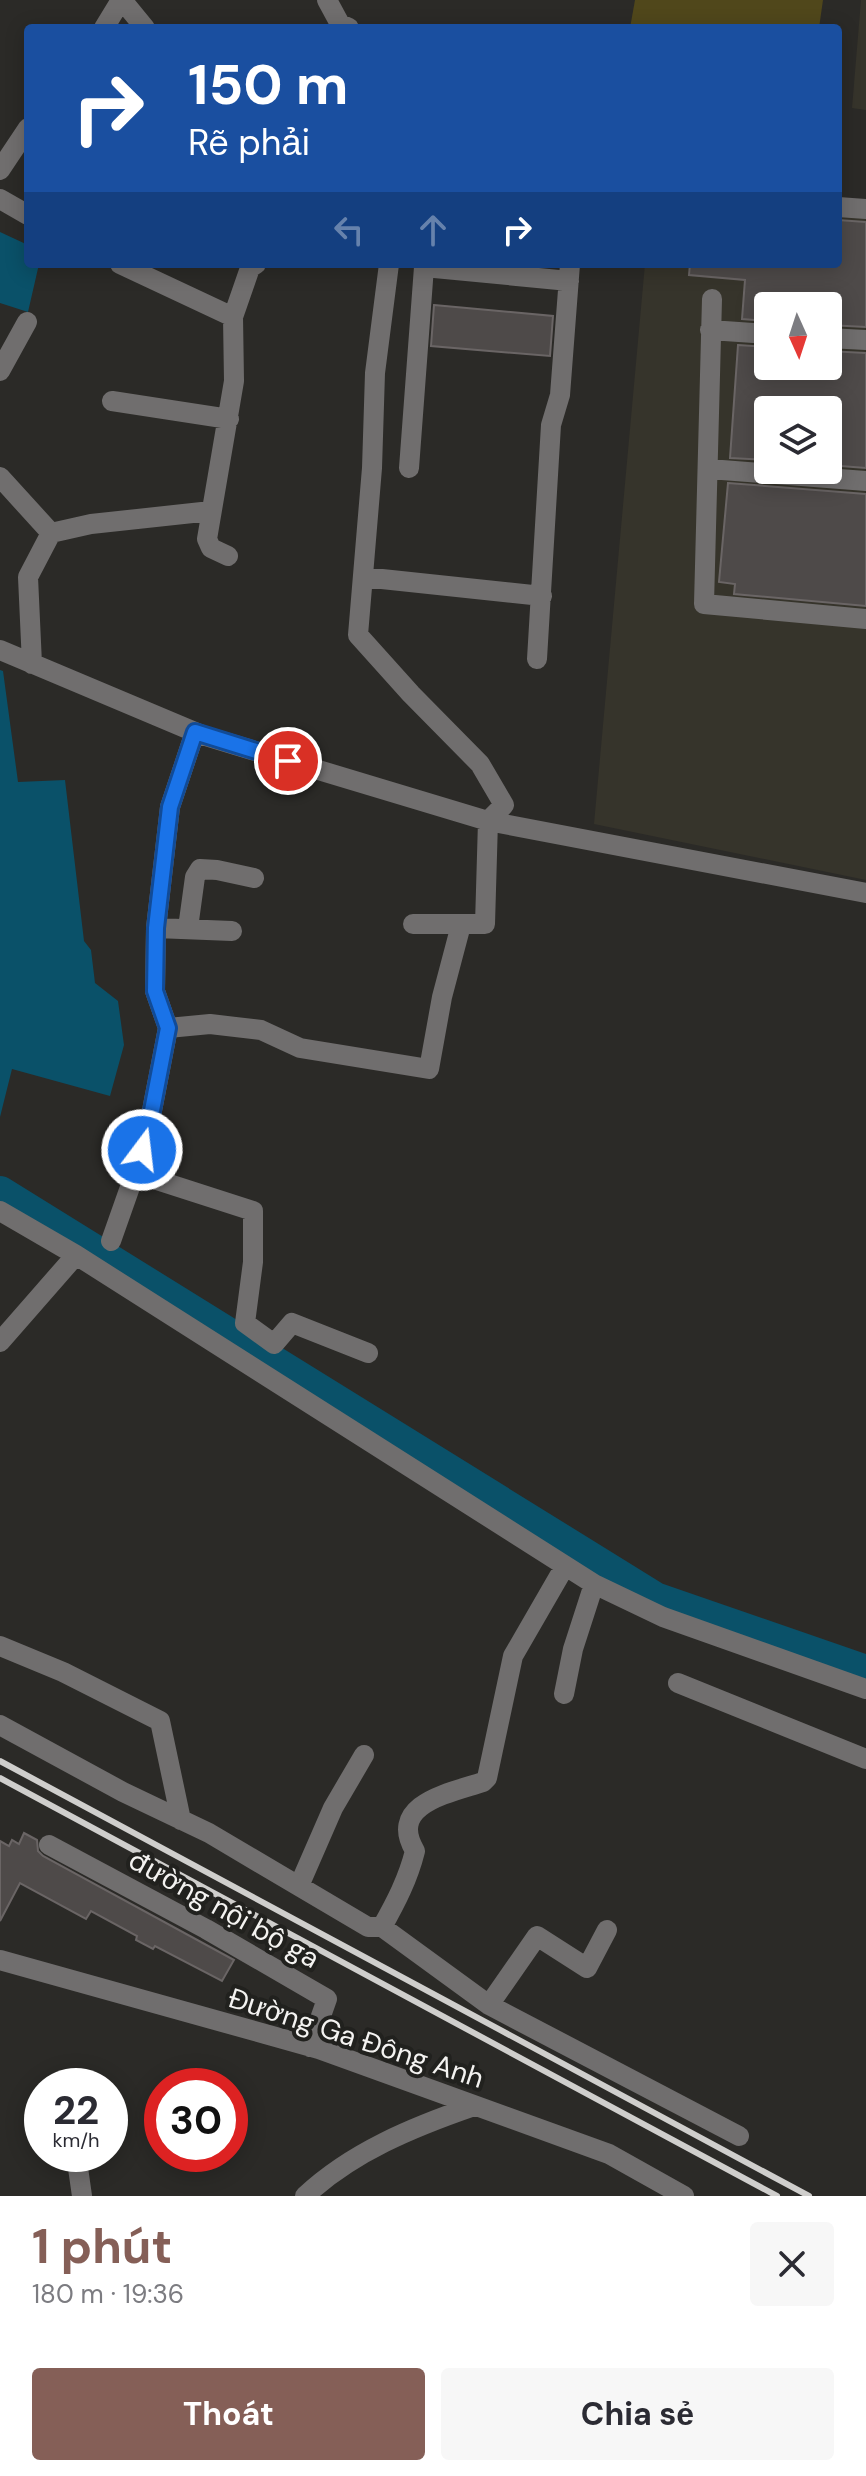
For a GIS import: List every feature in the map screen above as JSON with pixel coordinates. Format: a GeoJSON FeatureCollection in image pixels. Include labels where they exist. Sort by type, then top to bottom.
{"type":"FeatureCollection","features":[{"type":"Feature","properties":{"kind":"street"},"geometry":{"type":"LineString","coordinates":[[107,24],[122,0],[142,24]]}},
{"type":"Feature","properties":{"kind":"street"},"geometry":{"type":"LineString","coordinates":[[327,0],[340,24]]}},
{"type":"Feature","properties":{"kind":"street"},"geometry":{"type":"LineString","coordinates":[[0,170],[24,134]]}},
{"type":"Feature","properties":{"kind":"street"},"geometry":{"type":"LineString","coordinates":[[0,199],[24,213]]}},
{"type":"Feature","properties":{"kind":"street"},"geometry":{"type":"LineString","coordinates":[[842,207],[866,209]]}},
{"type":"Feature","properties":{"kind":"street"},"geometry":{"type":"LineString","coordinates":[[129,268],[233,317]]}},
{"type":"Feature","properties":{"kind":"street"},"geometry":{"type":"LineString","coordinates":[[228,556],[211,548],[207,539],[234,381],[233,317],[250,268]]}},
{"type":"Feature","properties":{"kind":"street"},"geometry":{"type":"LineString","coordinates":[[388,268],[375,373],[372,468],[358,635],[480,764],[504,805],[488,821],[485,924],[413,924]]}},
{"type":"Feature","properties":{"kind":"street"},"geometry":{"type":"LineString","coordinates":[[409,468],[424,268]]}},
{"type":"Feature","properties":{"kind":"street"},"geometry":{"type":"LineString","coordinates":[[472,268],[569,272],[560,395],[551,425],[537,659]]}},
{"type":"Feature","properties":{"kind":"street"},"geometry":{"type":"LineString","coordinates":[[712,299],[704,604],[866,619]]}},
{"type":"Feature","properties":{"kind":"street"},"geometry":{"type":"LineString","coordinates":[[0,371],[27,322]]}},
{"type":"Feature","properties":{"kind":"street"},"geometry":{"type":"LineString","coordinates":[[710,330],[754,333]]}},
{"type":"Feature","properties":{"kind":"street"},"geometry":{"type":"LineString","coordinates":[[842,339],[866,340]]}},
{"type":"Feature","properties":{"kind":"street"},"geometry":{"type":"LineString","coordinates":[[112,401],[229,419]]}},
{"type":"Feature","properties":{"kind":"street"},"geometry":{"type":"LineString","coordinates":[[709,469],[866,481]]}},
{"type":"Feature","properties":{"kind":"street"},"geometry":{"type":"LineString","coordinates":[[0,477],[51,533]]}},
{"type":"Feature","properties":{"kind":"street"},"geometry":{"type":"LineString","coordinates":[[32,664],[28,577],[51,533],[91,524],[211,511]]}},
{"type":"Feature","properties":{"kind":"street"},"geometry":{"type":"LineString","coordinates":[[363,577],[542,596]]}},
{"type":"Feature","properties":{"kind":"street"},"geometry":{"type":"LineString","coordinates":[[0,650],[195,732],[488,821],[866,893]]}},
{"type":"Feature","properties":{"kind":"street"},"geometry":{"type":"LineString","coordinates":[[111,1241],[149,1126],[168,1028],[155,991],[156,928],[170,807],[195,732]]}},
{"type":"Feature","properties":{"kind":"street"},"geometry":{"type":"LineString","coordinates":[[188,928],[195,877],[200,869],[254,878]]}},
{"type":"Feature","properties":{"kind":"street"},"geometry":{"type":"LineString","coordinates":[[168,1028],[210,1024],[261,1030],[300,1048],[429,1069],[442,997],[461,925]]}},
{"type":"Feature","properties":{"kind":"street"},"geometry":{"type":"LineString","coordinates":[[156,928],[232,931]]}},
{"type":"Feature","properties":{"kind":"street"},"geometry":{"type":"LineString","coordinates":[[135,1173],[253,1211],[253,1262],[245,1323],[274,1344],[292,1323],[368,1353]]}},
{"type":"Feature","properties":{"kind":"street"},"geometry":{"type":"LineString","coordinates":[[0,1211],[76,1255],[594,1584],[663,1617],[866,1689]]}},
{"type":"Feature","properties":{"kind":"street"},"geometry":{"type":"LineString","coordinates":[[0,1342],[76,1255]]}},
{"type":"Feature","properties":{"kind":"street"},"geometry":{"type":"LineString","coordinates":[[382,1927],[402,1892],[414,1857],[415,1851],[407,1838],[407,1825],[414,1811],[487,1778],[513,1656],[565,1566]]}},
{"type":"Feature","properties":{"kind":"street"},"geometry":{"type":"LineString","coordinates":[[564,1694],[573,1649],[594,1584]]}},
{"type":"Feature","properties":{"kind":"street"},"geometry":{"type":"LineString","coordinates":[[0,1646],[63,1672],[160,1721],[181,1820]]}},
{"type":"Feature","properties":{"kind":"street"},"geometry":{"type":"LineString","coordinates":[[678,1683],[866,1759]]}},
{"type":"Feature","properties":{"kind":"street"},"geometry":{"type":"LineString","coordinates":[[0,1725],[123,1792],[209,1833],[368,1927],[382,1927],[489,2005],[739,2136]]}},
{"type":"Feature","properties":{"kind":"street"},"geometry":{"type":"LineString","coordinates":[[299,1886],[333,1808],[364,1755]]}},
{"type":"Feature","properties":{"kind":"street","name":"đường nội bộ ga"},"geometry":{"type":"LineString","coordinates":[[49,1845],[206,1929],[327,1999],[310,2047]]}},
{"type":"Feature","properties":{"kind":"street"},"geometry":{"type":"LineString","coordinates":[[489,2005],[537,1936],[587,1968],[607,1930]]}},
{"type":"Feature","properties":{"kind":"street","name":"Đường Ga Đông Anh"},"geometry":{"type":"LineString","coordinates":[[0,1960],[310,2047],[609,2154],[684,2196]]}},
{"type":"Feature","properties":{"kind":"street"},"geometry":{"type":"LineString","coordinates":[[305,2196],[324,2179],[373,2148],[474,2106]]}},
{"type":"Feature","properties":{"kind":"street"},"geometry":{"type":"LineString","coordinates":[[79,2172],[82,2196]]}},
{"type":"Feature","properties":{"kind":"shaded area"},"geometry":{"type":"Polygon","coordinates":[[[635,0],[823,0],[820,24],[631,24],[635,0]]]}},
{"type":"Feature","properties":{"kind":"shaded area"},"geometry":{"type":"Polygon","coordinates":[[[861,0],[866,0],[866,110],[852,108],[861,0]]]}},
{"type":"Feature","properties":{"kind":"shaded area"},"geometry":{"type":"Polygon","coordinates":[[[842,214],[866,216],[866,880],[594,824],[645,268],[842,268],[842,214]]]}},
{"type":"Feature","properties":{"kind":"water"},"geometry":{"type":"Polygon","coordinates":[[[0,232],[24,243],[24,268],[38,268],[28,312],[0,303],[0,232]]]}},
{"type":"Feature","properties":{"kind":"water"},"geometry":{"type":"Polygon","coordinates":[[[0,670],[3,671],[18,782],[65,780],[84,941],[91,950],[95,983],[118,1001],[124,1045],[110,1096],[12,1069],[0,1117],[0,670]]]}},
{"type":"Feature","properties":{"kind":"building"},"geometry":{"type":"Polygon","coordinates":[[[842,220],[866,222],[866,327],[842,326],[842,292],[754,292],[754,320],[742,319],[745,280],[689,275],[690,268],[842,268],[842,220]]]}},
{"type":"Feature","properties":{"kind":"building"},"geometry":{"type":"Polygon","coordinates":[[[434,305],[553,316],[550,356],[431,346],[434,305]]]}},
{"type":"Feature","properties":{"kind":"building"},"geometry":{"type":"Polygon","coordinates":[[[738,345],[754,346],[754,380],[842,380],[842,352],[866,353],[866,468],[842,466],[842,396],[754,396],[754,459],[730,458],[738,345]]]}},
{"type":"Feature","properties":{"kind":"building"},"geometry":{"type":"Polygon","coordinates":[[[728,483],[866,494],[866,606],[734,594],[735,584],[719,582],[728,483]]]}},
{"type":"Feature","properties":{"kind":"building"},"geometry":{"type":"Polygon","coordinates":[[[24,1833],[37,1840],[38,1851],[43,1856],[234,1960],[222,1981],[155,1946],[153,1949],[136,1940],[137,1936],[91,1911],[86,1919],[20,1883],[0,1921],[0,1841],[9,1846],[12,1840],[19,1844],[24,1833]]]}},
{"type":"Feature","properties":{"kind":"waterway"},"geometry":{"type":"LineString","coordinates":[[0,1193],[655,1599],[866,1672]]}},
{"type":"Feature","properties":{"kind":"railway"},"geometry":{"type":"LineString","coordinates":[[0,1761],[809,2196]]}},
{"type":"Feature","properties":{"kind":"railway"},"geometry":{"type":"LineString","coordinates":[[0,1778],[777,2196]]}},
{"type":"Feature","properties":{"kind":"route"},"geometry":{"type":"LineString","coordinates":[[142,1150],[168,1028],[155,991],[156,928],[170,807],[195,732],[288,761]]}}]}
